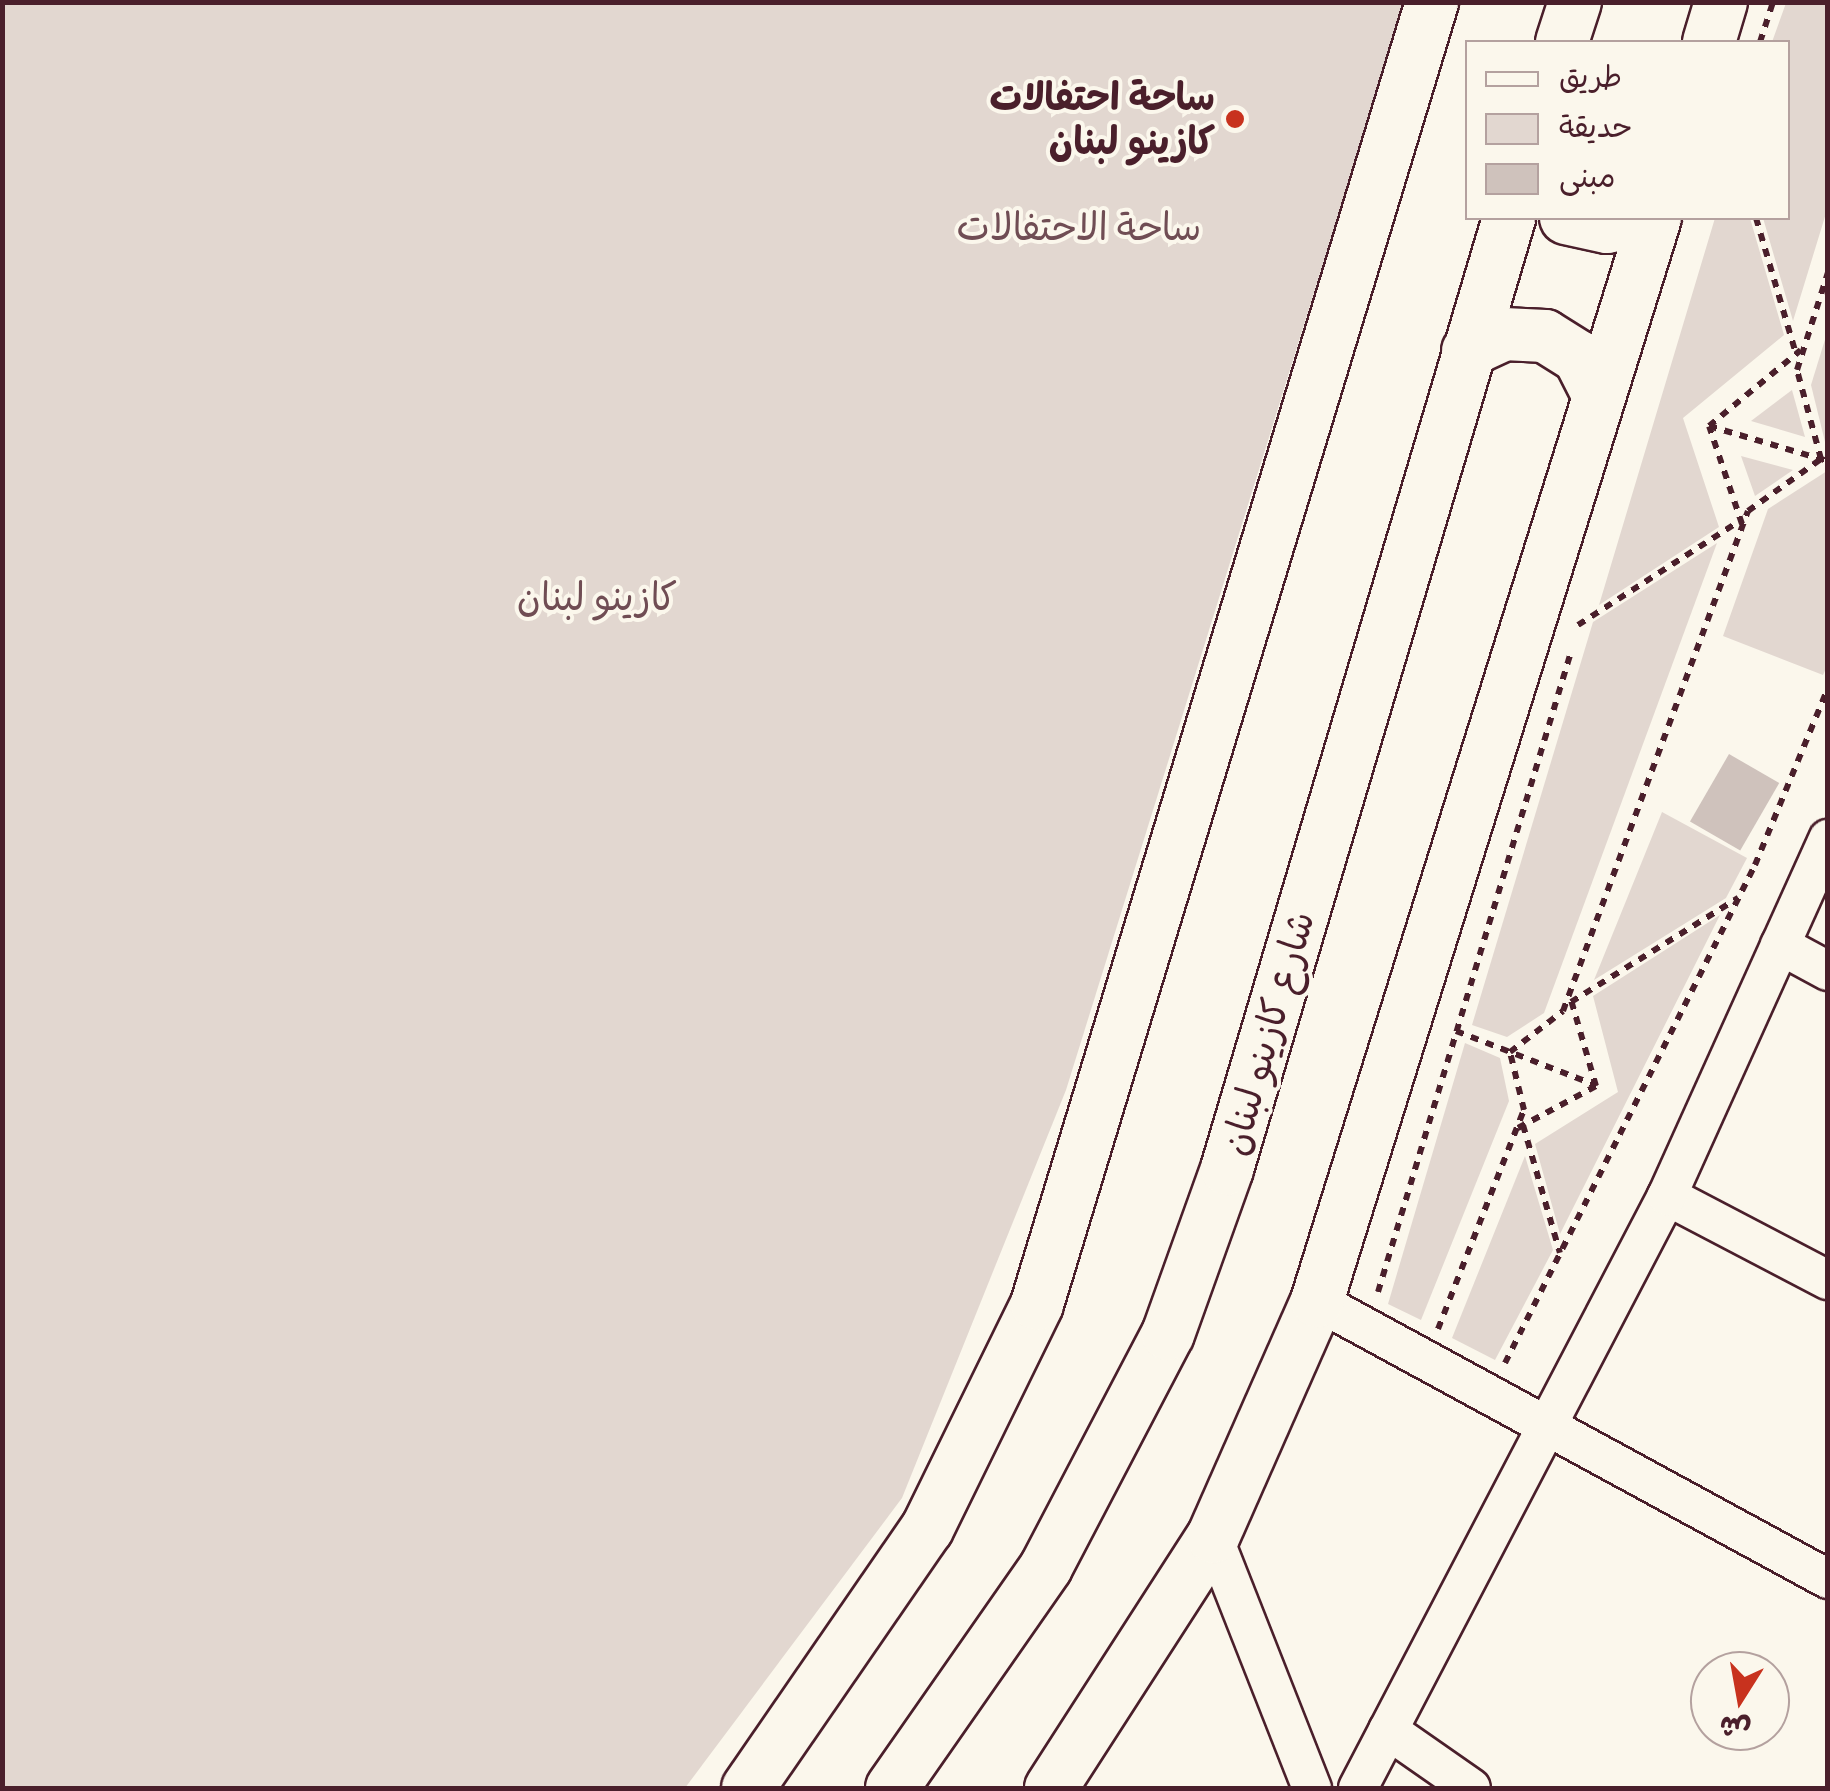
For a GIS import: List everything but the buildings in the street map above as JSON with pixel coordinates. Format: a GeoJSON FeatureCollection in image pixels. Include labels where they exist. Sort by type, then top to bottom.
{"type":"FeatureCollection","features":[{"type":"Feature","properties":{"kind":"main road"},"geometry":{"type":"LineString","coordinates":[[748,1788],[926,1529],[1036,1304],[1432,2]]}},
{"type":"Feature","properties":{"kind":"main road"},"geometry":{"type":"LineString","coordinates":[[1563,40],[1575,2]]}},
{"type":"Feature","properties":{"kind":"main road"},"geometry":{"type":"LineString","coordinates":[[1709,40],[1721,2]]}},
{"type":"Feature","properties":{"kind":"main road","name":"شارع كازينو لبنان"},"geometry":{"type":"LineString","coordinates":[[892,1788],[1046,1567],[1168,1334],[1227,1169],[1508,220]]}},
{"type":"Feature","properties":{"kind":"main road"},"geometry":{"type":"LineString","coordinates":[[1575,220],[1607,227],[1636,220]]}},
{"type":"Feature","properties":{"kind":"main road"},"geometry":{"type":"LineString","coordinates":[[1051,1788],[1213,1538],[1317,1301],[1597,392],[1654,220]]}},
{"type":"Feature","properties":{"kind":"main road"},"geometry":{"type":"LineString","coordinates":[[1468,351],[1504,334],[1545,336],[1579,358],[1597,392]]}},
{"type":"Feature","properties":{"kind":"street"},"geometry":{"type":"LineString","coordinates":[[1358,1788],[1666,1196],[1828,839]]}},
{"type":"Feature","properties":{"kind":"street"},"geometry":{"type":"LineString","coordinates":[[1780,945],[1828,971]]}},
{"type":"Feature","properties":{"kind":"street"},"geometry":{"type":"LineString","coordinates":[[1666,1196],[1828,1280]]}},
{"type":"Feature","properties":{"kind":"street"},"geometry":{"type":"LineString","coordinates":[[1317,1301],[1828,1578]]}},
{"type":"Feature","properties":{"kind":"street"},"geometry":{"type":"LineString","coordinates":[[1213,1538],[1312,1788]]}},
{"type":"Feature","properties":{"kind":"street"},"geometry":{"type":"LineString","coordinates":[[1388,1730],[1471,1788]]}},
{"type":"Feature","properties":{"kind":"path"},"geometry":{"type":"LineString","coordinates":[[1761,40],[1773,2]]}},
{"type":"Feature","properties":{"kind":"path"},"geometry":{"type":"LineString","coordinates":[[1757,220],[1796,354]]}},
{"type":"Feature","properties":{"kind":"path"},"geometry":{"type":"LineString","coordinates":[[1824,460],[1796,370],[1828,272]]}},
{"type":"Feature","properties":{"kind":"path"},"geometry":{"type":"LineString","coordinates":[[1709,426],[1804,348]]}},
{"type":"Feature","properties":{"kind":"path"},"geometry":{"type":"LineString","coordinates":[[1709,426],[1824,460]]}},
{"type":"Feature","properties":{"kind":"path"},"geometry":{"type":"LineString","coordinates":[[1709,426],[1742,522]]}},
{"type":"Feature","properties":{"kind":"path"},"geometry":{"type":"LineString","coordinates":[[1510,1052],[1562,1012],[1570,998],[1742,522],[1748,512],[1824,460]]}},
{"type":"Feature","properties":{"kind":"path"},"geometry":{"type":"LineString","coordinates":[[1578,625],[1742,522]]}},
{"type":"Feature","properties":{"kind":"path"},"geometry":{"type":"LineString","coordinates":[[1378,1306],[1456,1031],[1588,596]]}},
{"type":"Feature","properties":{"kind":"path"},"geometry":{"type":"LineString","coordinates":[[1500,1374],[1739,897],[1828,688]]}},
{"type":"Feature","properties":{"kind":"path"},"geometry":{"type":"LineString","coordinates":[[1570,998],[1739,897]]}},
{"type":"Feature","properties":{"kind":"path"},"geometry":{"type":"LineString","coordinates":[[1570,998],[1596,1086]]}},
{"type":"Feature","properties":{"kind":"path"},"geometry":{"type":"LineString","coordinates":[[1456,1031],[1596,1086]]}},
{"type":"Feature","properties":{"kind":"path"},"geometry":{"type":"LineString","coordinates":[[1418,1332],[1434,1340],[1520,1127],[1524,1110],[1510,1052]]}},
{"type":"Feature","properties":{"kind":"path"},"geometry":{"type":"LineString","coordinates":[[1520,1127],[1596,1086]]}},
{"type":"Feature","properties":{"kind":"path"},"geometry":{"type":"LineString","coordinates":[[1520,1127],[1561,1254]]}},
{"type":"Feature","properties":{"kind":"green space","name":"كازينو لبنان"},"geometry":{"type":"Polygon","coordinates":[[[2,3],[1404,3],[1066,1090],[902,1498],[685,1788],[3,1788],[2,3]]]}},
{"type":"Feature","properties":{"kind":"green space"},"geometry":{"type":"Polygon","coordinates":[[[1786,3],[1828,3],[1827,210],[1793,321],[1764,220],[1790,220],[1790,40],[1773,40],[1786,3]]]}},
{"type":"Feature","properties":{"kind":"green space"},"geometry":{"type":"Polygon","coordinates":[[[1714,220],[1751,220],[1784,335],[1683,418],[1719,527],[1599,605],[1714,220]]]}},
{"type":"Feature","properties":{"kind":"green space"},"geometry":{"type":"Polygon","coordinates":[[[1827,333],[1827,450],[1811,385],[1827,333]]]}},
{"type":"Feature","properties":{"kind":"green space"},"geometry":{"type":"Polygon","coordinates":[[[1792,390],[1805,437],[1751,421],[1792,390]]]}},
{"type":"Feature","properties":{"kind":"green space"},"geometry":{"type":"Polygon","coordinates":[[[1741,456],[1793,470],[1755,496],[1741,456]]]}},
{"type":"Feature","properties":{"kind":"green space"},"geometry":{"type":"Polygon","coordinates":[[[1827,471],[1828,664],[1823,675],[1723,636],[1768,509],[1827,471]]]}},
{"type":"Feature","properties":{"kind":"green space"},"geometry":{"type":"Polygon","coordinates":[[[1717,543],[1544,1013],[1507,1037],[1472,1025],[1593,622],[1717,543]]]}},
{"type":"Feature","properties":{"kind":"green space"},"geometry":{"type":"Polygon","coordinates":[[[1662,812],[1747,858],[1726,898],[1594,980],[1662,812]]]}},
{"type":"Feature","properties":{"kind":"green space"},"geometry":{"type":"Polygon","coordinates":[[[1720,915],[1560,1234],[1535,1144],[1618,1092],[1593,996],[1720,915]]]}},
{"type":"Feature","properties":{"kind":"green space"},"geometry":{"type":"Polygon","coordinates":[[[1465,1043],[1500,1058],[1509,1101],[1421,1320],[1388,1304],[1465,1043]]]}},
{"type":"Feature","properties":{"kind":"green space"},"geometry":{"type":"Polygon","coordinates":[[[1525,1156],[1553,1250],[1495,1360],[1452,1338],[1525,1156]]]}},
{"type":"Feature","properties":{"kind":"place","name":"ساحة احتفالات كازينو لبنان"},"geometry":{"type":"Point","coordinates":[1235,119]}},
{"type":"Feature","properties":{"kind":"park label","name":"ساحة الاحتفالات"},"geometry":{"type":"Point","coordinates":[1079,227]}}]}
